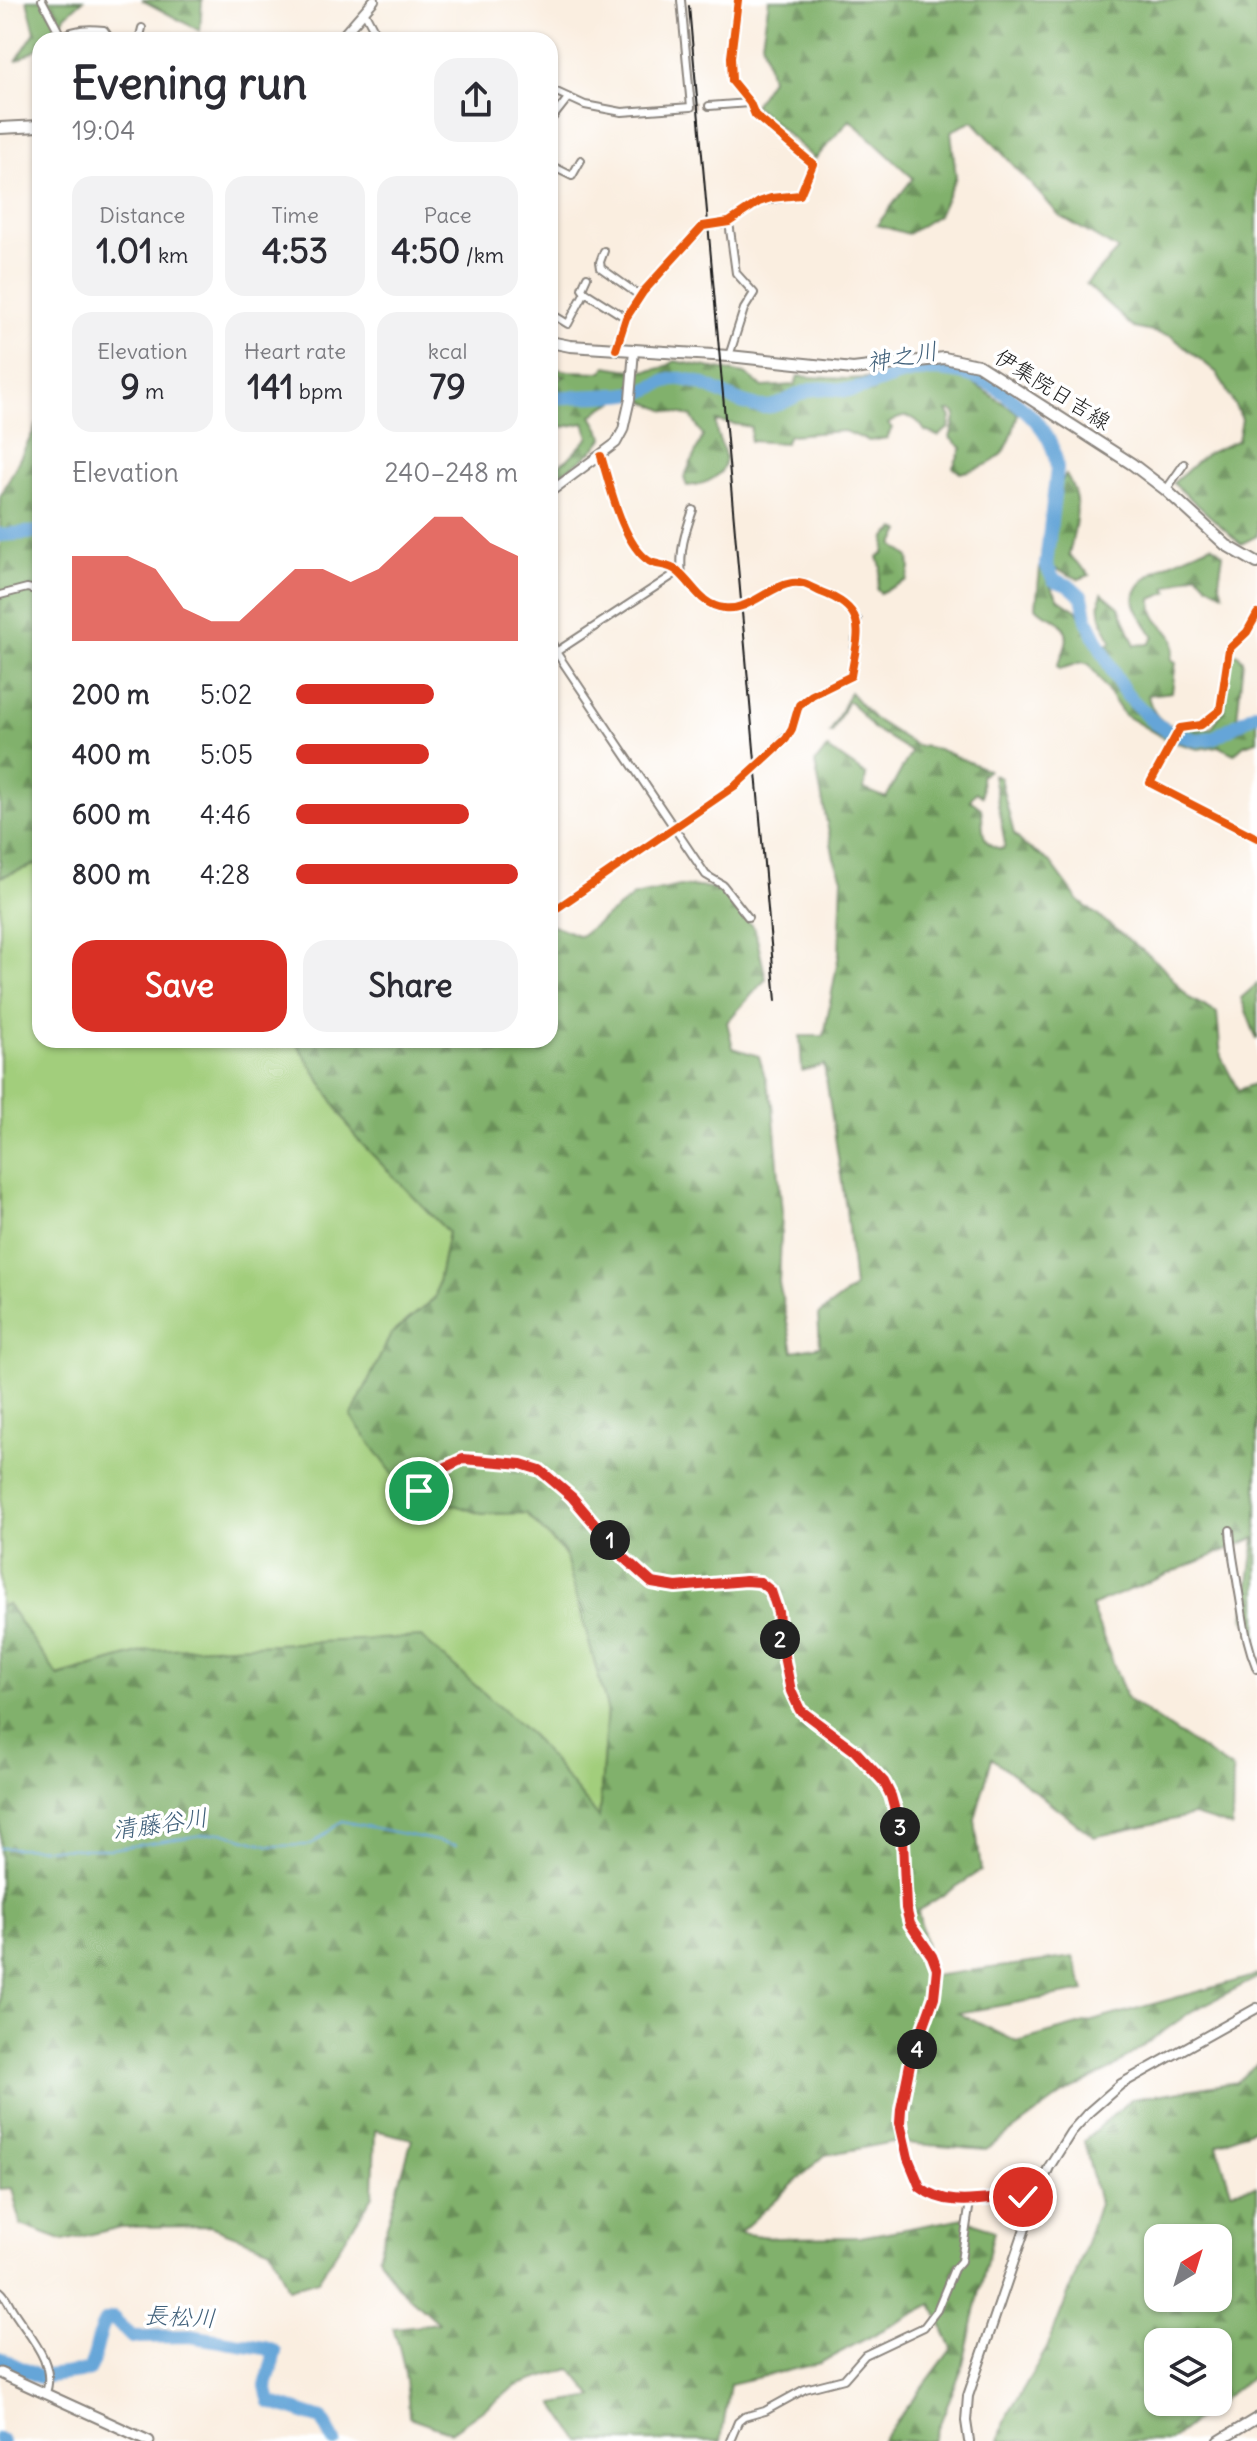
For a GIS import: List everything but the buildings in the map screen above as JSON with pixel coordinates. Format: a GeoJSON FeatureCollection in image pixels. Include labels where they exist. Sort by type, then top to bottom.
{"type":"FeatureCollection","features":[{"type":"Feature","properties":{"kind":"main road"},"geometry":{"type":"LineString","coordinates":[[0,128],[32,126]]}},
{"type":"Feature","properties":{"kind":"main road","name":"伊集院日吉線"},"geometry":{"type":"LineString","coordinates":[[558,343],[853,369],[925,359],[966,362],[990,371],[1063,417],[1166,490],[1226,545],[1257,563]]}},
{"type":"Feature","properties":{"kind":"main road"},"geometry":{"type":"LineString","coordinates":[[0,2373],[149,2441]]}},
{"type":"Feature","properties":{"kind":"main road"},"geometry":{"type":"LineString","coordinates":[[1219,2441],[1257,2418]]}},
{"type":"Feature","properties":{"kind":"street"},"geometry":{"type":"LineString","coordinates":[[42,0],[59,32]]}},
{"type":"Feature","properties":{"kind":"street"},"geometry":{"type":"LineString","coordinates":[[346,32],[374,0]]}},
{"type":"Feature","properties":{"kind":"street"},"geometry":{"type":"LineString","coordinates":[[558,93],[585,105],[622,112],[693,107],[681,0]]}},
{"type":"Feature","properties":{"kind":"street"},"geometry":{"type":"LineString","coordinates":[[721,225],[759,202],[800,195],[813,164],[755,115],[750,103],[732,81],[731,57],[738,0]]}},
{"type":"Feature","properties":{"kind":"street"},"geometry":{"type":"LineString","coordinates":[[364,11],[375,32]]}},
{"type":"Feature","properties":{"kind":"street"},"geometry":{"type":"LineString","coordinates":[[73,32],[87,28],[105,32]]}},
{"type":"Feature","properties":{"kind":"street"},"geometry":{"type":"LineString","coordinates":[[141,32],[142,28]]}},
{"type":"Feature","properties":{"kind":"street"},"geometry":{"type":"LineString","coordinates":[[558,111],[568,98]]}},
{"type":"Feature","properties":{"kind":"street"},"geometry":{"type":"LineString","coordinates":[[709,106],[750,103]]}},
{"type":"Feature","properties":{"kind":"street"},"geometry":{"type":"LineString","coordinates":[[558,169],[572,176],[581,160]]}},
{"type":"Feature","properties":{"kind":"street"},"geometry":{"type":"LineString","coordinates":[[729,222],[736,273],[754,293],[744,309],[729,356]]}},
{"type":"Feature","properties":{"kind":"street"},"geometry":{"type":"LineString","coordinates":[[616,349],[626,318],[640,296],[705,226]]}},
{"type":"Feature","properties":{"kind":"street"},"geometry":{"type":"LineString","coordinates":[[604,251],[601,268],[640,296]]}},
{"type":"Feature","properties":{"kind":"street"},"geometry":{"type":"LineString","coordinates":[[587,277],[582,288],[585,292],[626,318]]}},
{"type":"Feature","properties":{"kind":"street"},"geometry":{"type":"LineString","coordinates":[[558,318],[568,324],[585,292]]}},
{"type":"Feature","properties":{"kind":"street"},"geometry":{"type":"LineString","coordinates":[[558,486],[616,443],[623,430],[630,399],[634,350]]}},
{"type":"Feature","properties":{"kind":"street"},"geometry":{"type":"LineString","coordinates":[[601,456],[618,514],[630,536],[650,561],[668,566],[680,574],[691,589],[713,606],[729,609],[765,597],[781,586],[794,582],[840,599],[858,620],[851,676],[812,695],[799,705],[792,729],[765,760]]}},
{"type":"Feature","properties":{"kind":"street"},"geometry":{"type":"LineString","coordinates":[[1166,490],[1184,464]]}},
{"type":"Feature","properties":{"kind":"street"},"geometry":{"type":"LineString","coordinates":[[680,574],[682,539],[693,510]]}},
{"type":"Feature","properties":{"kind":"street"},"geometry":{"type":"LineString","coordinates":[[558,651],[680,574]]}},
{"type":"Feature","properties":{"kind":"street"},"geometry":{"type":"LineString","coordinates":[[0,595],[32,589]]}},
{"type":"Feature","properties":{"kind":"street"},"geometry":{"type":"LineString","coordinates":[[1257,614],[1247,632],[1229,649],[1220,710],[1201,725],[1180,728],[1150,783],[1257,838]]}},
{"type":"Feature","properties":{"kind":"street"},"geometry":{"type":"LineString","coordinates":[[558,661],[706,875],[729,891],[748,917]]}},
{"type":"Feature","properties":{"kind":"street"},"geometry":{"type":"LineString","coordinates":[[558,907],[752,772]]}},
{"type":"Feature","properties":{"kind":"street"},"geometry":{"type":"LineString","coordinates":[[419,1491],[432,1483],[446,1467],[463,1459],[521,1464],[540,1470],[572,1497],[623,1557],[652,1583],[676,1587],[746,1581],[760,1582],[771,1591],[795,1701],[800,1710],[855,1751],[884,1782],[899,1819],[906,1908],[915,1934],[932,1956],[937,1969],[934,1997],[910,2064],[900,2123],[908,2158],[920,2187],[940,2198],[970,2202],[1007,2197],[1035,2199]]}},
{"type":"Feature","properties":{"kind":"street"},"geometry":{"type":"LineString","coordinates":[[1230,1530],[1242,1624],[1257,1669]]}},
{"type":"Feature","properties":{"kind":"street"},"geometry":{"type":"LineString","coordinates":[[969,2441],[966,2421],[968,2396],[1035,2199],[1059,2149],[1089,2112],[1139,2073],[1257,2008]]}},
{"type":"Feature","properties":{"kind":"street"},"geometry":{"type":"LineString","coordinates":[[730,2441],[738,2422],[744,2417],[765,2411],[805,2389],[844,2379],[865,2355],[924,2327],[937,2310],[954,2269],[961,2261],[970,2202]]}},
{"type":"Feature","properties":{"kind":"street"},"geometry":{"type":"LineString","coordinates":[[0,2291],[31,2333],[48,2373],[45,2395]]}},
{"type":"Feature","properties":{"kind":"green space"},"geometry":{"type":"Polygon","coordinates":[[[27,0],[83,0],[65,16],[57,32],[35,32],[27,0]]]}},
{"type":"Feature","properties":{"kind":"green space"},"geometry":{"type":"Polygon","coordinates":[[[142,0],[202,0],[200,31],[142,0]]]}},
{"type":"Feature","properties":{"kind":"green space"},"geometry":{"type":"Polygon","coordinates":[[[769,0],[1257,0],[1257,536],[1241,544],[1173,483],[1206,454],[1238,440],[1242,419],[1217,373],[1171,336],[1134,328],[1086,284],[1118,250],[1060,216],[973,121],[951,131],[956,177],[938,215],[908,234],[877,225],[913,178],[850,120],[815,159],[754,105],[771,79],[762,41],[769,0]]]}},
{"type":"Feature","properties":{"kind":"green space"},"geometry":{"type":"Polygon","coordinates":[[[32,37],[32,52],[16,61],[32,37]]]}},
{"type":"Feature","properties":{"kind":"green space"},"geometry":{"type":"Polygon","coordinates":[[[675,361],[745,374],[763,387],[795,385],[798,376],[846,379],[947,374],[965,378],[1018,413],[1011,438],[1001,455],[985,465],[960,473],[953,467],[962,448],[950,438],[956,415],[953,411],[947,411],[951,417],[949,428],[938,436],[925,431],[913,418],[904,417],[888,424],[892,428],[887,438],[869,441],[844,431],[789,435],[785,443],[750,441],[751,427],[716,421],[724,452],[723,467],[709,481],[687,486],[684,478],[703,436],[691,416],[664,410],[635,397],[620,399],[592,416],[604,437],[598,445],[558,476],[558,466],[589,437],[584,423],[558,426],[558,380],[565,376],[558,375],[558,369],[602,372],[606,366],[651,370],[675,361]]]}},
{"type":"Feature","properties":{"kind":"green space"},"geometry":{"type":"Polygon","coordinates":[[[32,435],[32,866],[0,877],[0,497],[32,435]]]}},
{"type":"Feature","properties":{"kind":"green space"},"geometry":{"type":"Polygon","coordinates":[[[1066,475],[1072,485],[1076,504],[1069,555],[1090,575],[1079,579],[1051,567],[1047,580],[1059,599],[1077,611],[1089,629],[1106,645],[1112,641],[1100,612],[1102,593],[1119,607],[1135,645],[1149,644],[1154,637],[1135,604],[1135,593],[1141,584],[1163,567],[1212,545],[1223,554],[1219,581],[1223,593],[1208,585],[1197,573],[1166,588],[1169,592],[1152,599],[1156,618],[1173,640],[1171,659],[1176,662],[1172,692],[1148,695],[1151,707],[1163,721],[1180,727],[1211,728],[1224,710],[1231,655],[1238,654],[1243,660],[1237,718],[1257,719],[1257,741],[1244,745],[1234,754],[1218,746],[1198,749],[1167,740],[1124,715],[1089,664],[1082,662],[1060,669],[1057,666],[1067,640],[1064,628],[1036,607],[1042,549],[1053,522],[1058,486],[1066,475]]]}},
{"type":"Feature","properties":{"kind":"green space"},"geometry":{"type":"Polygon","coordinates":[[[895,529],[901,531],[893,545],[909,557],[910,569],[907,580],[880,593],[877,590],[881,567],[878,557],[884,553],[886,537],[895,529]]]}},
{"type":"Feature","properties":{"kind":"green space"},"geometry":{"type":"Polygon","coordinates":[[[850,692],[873,718],[915,745],[938,749],[988,770],[981,776],[982,796],[976,792],[970,800],[981,808],[986,840],[1003,849],[1005,844],[993,775],[1000,778],[1014,834],[1024,845],[1050,862],[1079,901],[1161,965],[1189,998],[1217,1013],[1221,1057],[1238,1090],[1257,1083],[1257,1636],[1244,1618],[1255,1538],[1091,1606],[1127,1699],[1233,1770],[1232,1827],[1194,1815],[1094,1837],[992,1758],[975,1819],[981,1871],[918,1911],[932,1976],[1073,1957],[1085,1991],[958,2013],[1017,2042],[1257,1975],[1257,1978],[1192,2011],[1111,2069],[1062,2095],[986,2150],[893,2142],[825,2155],[739,2233],[776,2238],[860,2237],[964,2218],[994,2231],[962,2368],[933,2441],[882,2441],[952,2348],[932,2304],[820,2363],[730,2384],[721,2441],[580,2441],[554,2404],[594,2397],[571,2369],[518,2385],[451,2432],[409,2417],[405,2372],[393,2328],[438,2323],[396,2285],[378,2256],[412,2139],[375,2130],[373,2196],[318,2280],[288,2289],[271,2249],[210,2226],[121,2227],[64,2241],[21,2225],[12,2188],[0,2189],[0,1607],[7,1604],[58,1676],[149,1650],[421,1637],[532,1736],[599,1818],[607,1708],[565,1554],[526,1513],[482,1514],[404,1489],[351,1417],[391,1334],[435,1298],[448,1232],[356,1138],[300,1048],[558,1048],[558,927],[580,936],[634,896],[680,886],[716,888],[732,901],[755,930],[766,979],[727,1022],[733,1048],[759,1056],[773,1105],[782,1213],[779,1283],[793,1351],[820,1346],[818,1315],[854,1288],[846,1209],[824,1065],[802,1071],[800,1036],[824,1036],[839,954],[842,878],[834,858],[815,763],[827,748],[866,775],[864,789],[886,798],[911,752],[873,728],[851,702],[847,702],[830,733],[850,692]]]}},
{"type":"Feature","properties":{"kind":"green space"},"geometry":{"type":"Polygon","coordinates":[[[32,866],[32,1048],[300,1048],[356,1138],[448,1232],[435,1298],[391,1334],[481,1514],[526,1513],[565,1554],[607,1708],[599,1819],[532,1736],[149,1650],[57,1676],[7,1604],[0,1607],[0,877],[32,866]]]}},
{"type":"Feature","properties":{"kind":"green space"},"geometry":{"type":"Polygon","coordinates":[[[1257,984],[1257,1040],[1241,998],[1257,984]]]}},
{"type":"Feature","properties":{"kind":"green space"},"geometry":{"type":"Polygon","coordinates":[[[1257,2063],[1257,2127],[1217,2145],[1231,2191],[1257,2186],[1257,2372],[1232,2392],[1232,2328],[1144,2328],[1144,2416],[1202,2416],[1170,2441],[999,2441],[1004,2422],[1047,2348],[1099,2203],[1084,2141],[1131,2099],[1237,2082],[1257,2063]]]}},
{"type":"Feature","properties":{"kind":"waterway","name":"神之川"},"geometry":{"type":"LineString","coordinates":[[558,398],[636,393],[669,380],[682,379],[702,384],[742,402],[769,407],[814,389],[863,388],[914,372],[946,371],[976,377],[1017,403],[1039,424],[1049,439],[1057,468],[1046,565],[1054,580],[1070,586],[1082,597],[1087,620],[1126,694],[1156,724],[1172,733],[1197,740],[1213,738],[1257,713]]}},
{"type":"Feature","properties":{"kind":"waterway","name":"神之川"},"geometry":{"type":"LineString","coordinates":[[0,535],[32,533]]}},
{"type":"Feature","properties":{"kind":"waterway","name":"清藤谷川"},"geometry":{"type":"LineString","coordinates":[[0,1848],[111,1849],[221,1832],[271,1846],[311,1845],[342,1821],[456,1845]]}},
{"type":"Feature","properties":{"kind":"waterway","name":"長松川"},"geometry":{"type":"LineString","coordinates":[[0,2358],[39,2377],[88,2371],[105,2321],[113,2318],[132,2337],[190,2336],[265,2348],[275,2352],[266,2386],[270,2402],[322,2419],[334,2441]]}},
{"type":"Feature","properties":{"kind":"tunnel"},"geometry":{"type":"LineString","coordinates":[[695,107],[709,106]]}},
{"type":"Feature","properties":{"kind":"tunnel"},"geometry":{"type":"LineString","coordinates":[[705,226],[721,225]]}},
{"type":"Feature","properties":{"kind":"tunnel"},"geometry":{"type":"LineString","coordinates":[[752,772],[765,760]]}},
{"type":"Feature","properties":{"kind":"railway"},"geometry":{"type":"LineString","coordinates":[[689,6],[776,1001]]}},
{"type":"Feature","properties":{"kind":"cycle path"},"geometry":{"type":"LineString","coordinates":[[616,349],[626,318],[643,292],[703,226],[729,222],[759,202],[771,198],[800,195],[813,164],[755,115],[750,103],[732,81],[731,57],[738,0]]}},
{"type":"Feature","properties":{"kind":"cycle path"},"geometry":{"type":"LineString","coordinates":[[558,907],[736,785],[786,739],[799,705],[812,695],[851,676],[858,635],[854,615],[847,607],[837,599],[800,583],[784,585],[733,608],[709,603],[677,571],[652,563],[631,541],[618,513],[601,456]]}},
{"type":"Feature","properties":{"kind":"cycle path"},"geometry":{"type":"LineString","coordinates":[[1257,614],[1247,632],[1229,649],[1220,710],[1201,725],[1180,728],[1150,783],[1257,838]]}},
{"type":"Feature","properties":{"kind":"cycle path"},"geometry":{"type":"LineString","coordinates":[[419,1491],[455,1462],[466,1459],[529,1466],[544,1473],[569,1495],[628,1564],[651,1583],[672,1587],[751,1582],[763,1585],[771,1592],[778,1609],[786,1672],[796,1703],[813,1723],[867,1763],[891,1794],[898,1811],[909,1919],[932,1958],[936,1972],[934,1996],[910,2064],[903,2097],[905,2141],[920,2187],[933,2195],[961,2201],[1035,2199]]}},
{"type":"Feature","properties":{"kind":"route"},"geometry":{"type":"LineString","coordinates":[[419,1491],[432,1483],[446,1467],[463,1459],[521,1464],[540,1470],[572,1497],[638,1574],[652,1583],[676,1587],[746,1581],[760,1582],[771,1591],[778,1612],[791,1691],[800,1710],[855,1751],[884,1782],[891,1796],[903,1840],[906,1908],[910,1924],[932,1956],[937,1969],[934,1997],[910,2064],[901,2109],[900,2123],[908,2158],[920,2187],[940,2198],[970,2202],[1023,2197]]}}]}
